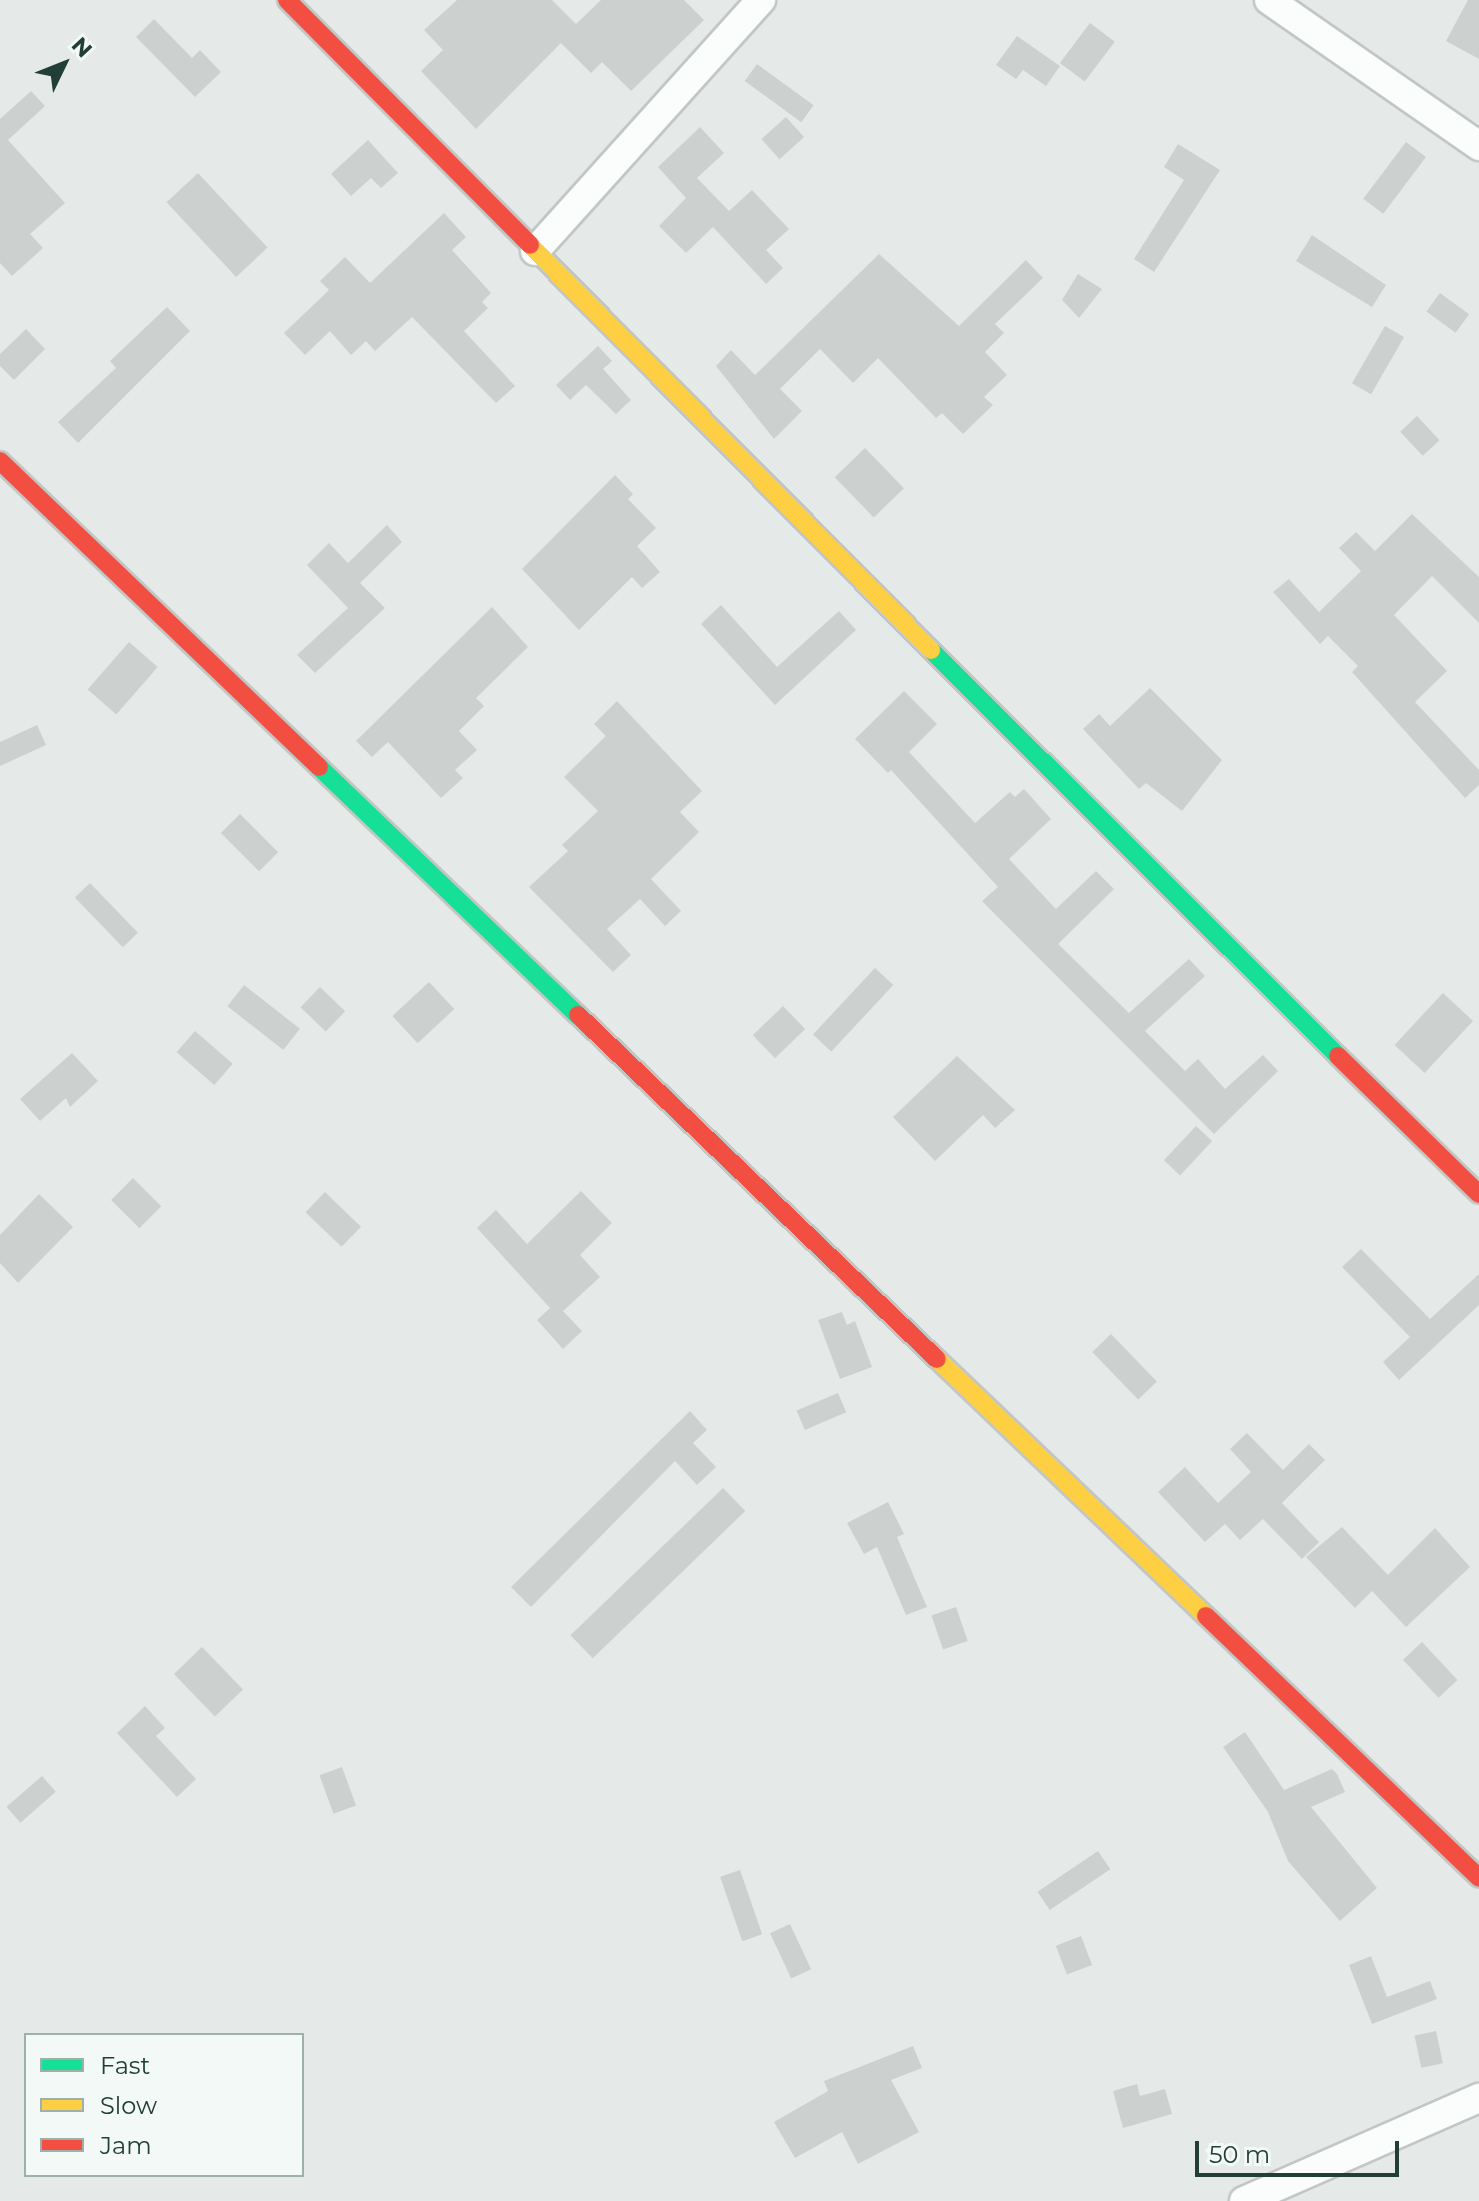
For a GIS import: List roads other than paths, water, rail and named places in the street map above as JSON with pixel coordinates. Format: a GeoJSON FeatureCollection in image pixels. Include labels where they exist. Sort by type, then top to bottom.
{"type":"FeatureCollection","features":[{"type":"Feature","properties":{"kind":"street"},"geometry":{"type":"LineString","coordinates":[[287,0],[1479,1194]]}},
{"type":"Feature","properties":{"kind":"street"},"geometry":{"type":"LineString","coordinates":[[535,251],[761,0]]}},
{"type":"Feature","properties":{"kind":"street"},"geometry":{"type":"LineString","coordinates":[[1269,0],[1479,146]]}},
{"type":"Feature","properties":{"kind":"street"},"geometry":{"type":"LineString","coordinates":[[0,461],[1479,1878]]}},
{"type":"Feature","properties":{"kind":"street"},"geometry":{"type":"LineString","coordinates":[[1244,2201],[1479,2098]]}}]}
